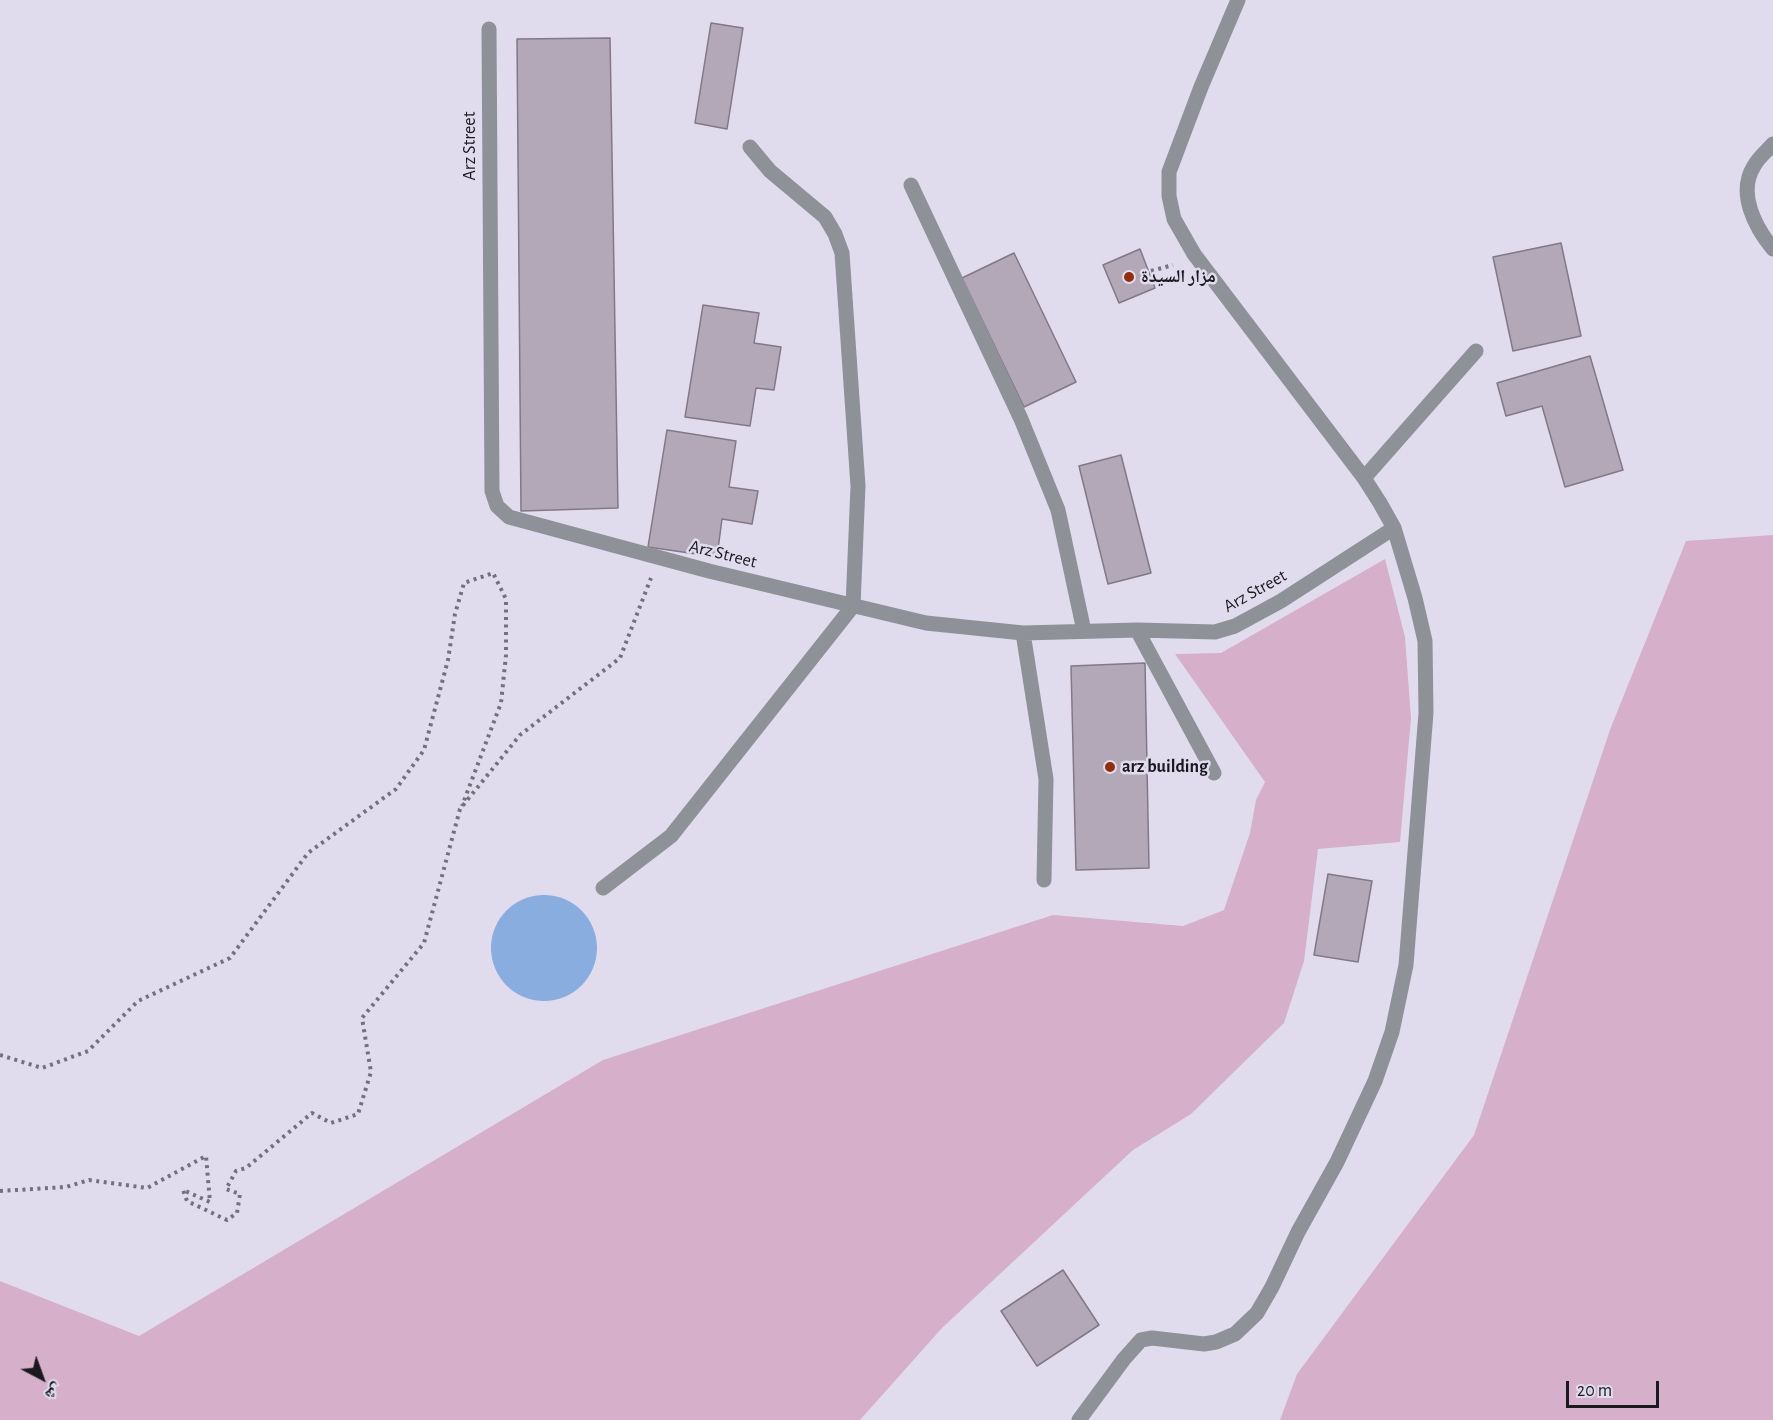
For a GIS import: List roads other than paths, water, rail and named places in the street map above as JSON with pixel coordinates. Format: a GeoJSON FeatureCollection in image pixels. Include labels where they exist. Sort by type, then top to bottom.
{"type":"FeatureCollection","features":[{"type":"Feature","properties":{"kind":"street"},"geometry":{"type":"LineString","coordinates":[[1079,1420],[1141,1340],[1152,1338],[1204,1344],[1228,1338],[1248,1324],[1257,1313],[1337,1162],[1375,1081],[1392,1032],[1406,965],[1426,713],[1425,641],[1394,528],[1364,478],[1194,254],[1174,219],[1169,196],[1169,172],[1201,87],[1238,0]]}},
{"type":"Feature","properties":{"kind":"street","name":"Arz Street"},"geometry":{"type":"LineString","coordinates":[[489,29],[492,491],[497,506],[509,517],[658,558],[926,623],[1023,633],[1137,630],[1215,632],[1235,626],[1281,601],[1394,528]]}},
{"type":"Feature","properties":{"kind":"street"},"geometry":{"type":"LineString","coordinates":[[1773,144],[1753,166],[1745,191],[1752,215],[1773,249]]}},
{"type":"Feature","properties":{"kind":"street"},"geometry":{"type":"LineString","coordinates":[[603,888],[671,836],[853,606],[858,486],[842,252],[825,217],[770,171],[750,147]]}},
{"type":"Feature","properties":{"kind":"street"},"geometry":{"type":"LineString","coordinates":[[912,185],[1021,419],[1058,510],[1084,631]]}},
{"type":"Feature","properties":{"kind":"street"},"geometry":{"type":"LineString","coordinates":[[1364,478],[1476,351]]}},
{"type":"Feature","properties":{"kind":"street"},"geometry":{"type":"LineString","coordinates":[[1137,630],[1214,773]]}},
{"type":"Feature","properties":{"kind":"street"},"geometry":{"type":"LineString","coordinates":[[1023,633],[1046,779],[1044,880]]}},
{"type":"Feature","properties":{"kind":"water"},"geometry":{"type":"Polygon","coordinates":[[[544,895],[564,899],[581,911],[593,928],[597,948],[593,968],[581,985],[564,997],[544,1001],[524,997],[507,985],[495,968],[491,948],[495,928],[507,911],[524,899],[544,895]]]}},
{"type":"Feature","properties":{"kind":"place","name":"مزار السيدة"},"geometry":{"type":"Point","coordinates":[1129,277]}},
{"type":"Feature","properties":{"kind":"place","name":"arz building"},"geometry":{"type":"Point","coordinates":[1110,767]}}]}
